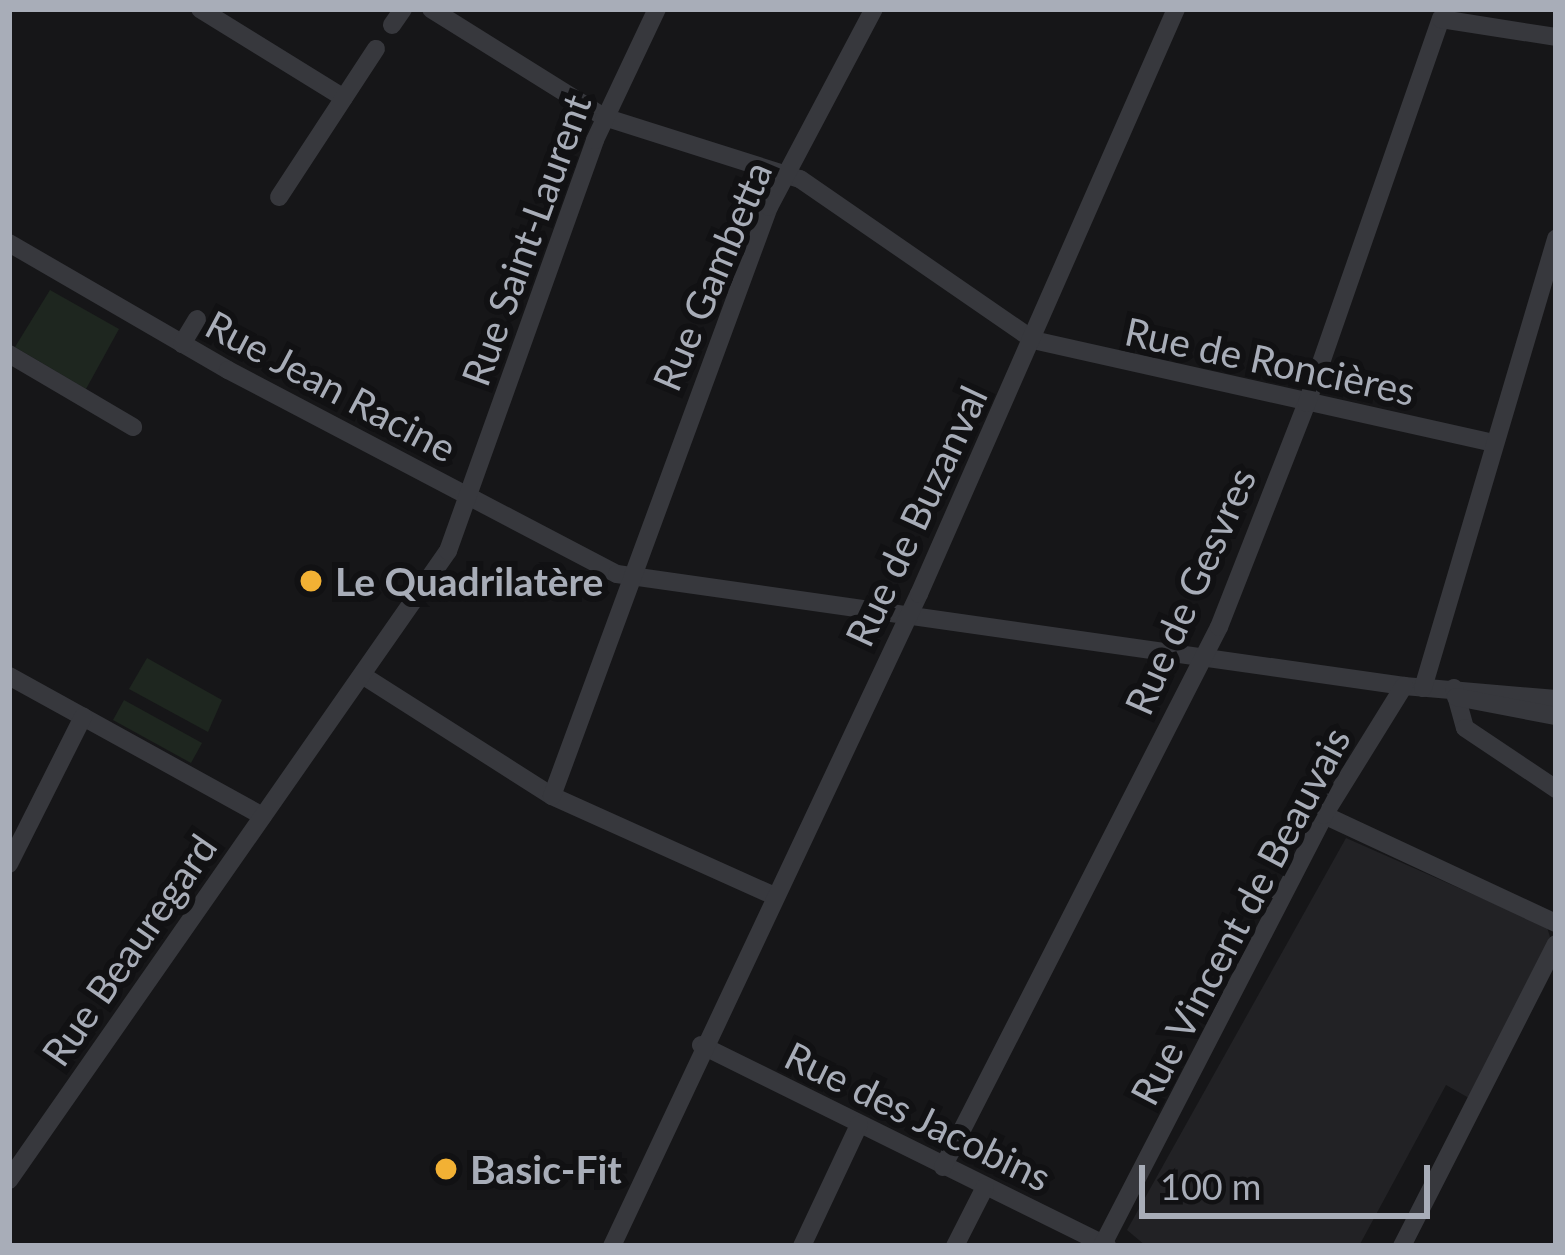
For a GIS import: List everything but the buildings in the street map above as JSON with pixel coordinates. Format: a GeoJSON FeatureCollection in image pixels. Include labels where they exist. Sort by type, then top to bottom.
{"type":"FeatureCollection","features":[{"type":"Feature","properties":{"kind":"street"},"geometry":{"type":"LineString","coordinates":[[200,9],[344,98]]}},
{"type":"Feature","properties":{"kind":"street"},"geometry":{"type":"LineString","coordinates":[[431,9],[604,117],[787,174],[1034,340]]}},
{"type":"Feature","properties":{"kind":"street","name":"Rue Saint-Laurent"},"geometry":{"type":"LineString","coordinates":[[362,675],[448,551],[604,117],[657,9]]}},
{"type":"Feature","properties":{"kind":"street","name":"Rue Gambetta"},"geometry":{"type":"LineString","coordinates":[[551,796],[628,577],[787,174],[874,9]]}},
{"type":"Feature","properties":{"kind":"street","name":"Rue de Buzanval"},"geometry":{"type":"LineString","coordinates":[[612,1246],[701,1045],[907,619],[1034,340],[1176,9]]}},
{"type":"Feature","properties":{"kind":"street","name":"Rue de Gesvres"},"geometry":{"type":"LineString","coordinates":[[943,1167],[1203,658],[1307,404],[1441,19],[1556,37]]}},
{"type":"Feature","properties":{"kind":"street"},"geometry":{"type":"LineString","coordinates":[[279,197],[376,49]]}},
{"type":"Feature","properties":{"kind":"street","name":"Rue Vincent de Beauvais"},"geometry":{"type":"LineString","coordinates":[[1104,1245],[1324,815],[1414,687],[1556,238]]}},
{"type":"Feature","properties":{"kind":"street","name":"Rue Jean Racine"},"geometry":{"type":"LineString","coordinates":[[9,243],[182,344],[628,577],[1454,692]]}},
{"type":"Feature","properties":{"kind":"street"},"geometry":{"type":"LineString","coordinates":[[182,344],[197,319]]}},
{"type":"Feature","properties":{"kind":"street","name":"Rue de Roncières"},"geometry":{"type":"LineString","coordinates":[[1034,340],[1494,443]]}},
{"type":"Feature","properties":{"kind":"street"},"geometry":{"type":"LineString","coordinates":[[9,354],[133,427]]}},
{"type":"Feature","properties":{"kind":"street"},"geometry":{"type":"LineString","coordinates":[[362,675],[551,796],[772,895]]}},
{"type":"Feature","properties":{"kind":"street","name":"Rue Beauregard"},"geometry":{"type":"LineString","coordinates":[[9,1180],[362,675]]}},
{"type":"Feature","properties":{"kind":"street"},"geometry":{"type":"LineString","coordinates":[[9,676],[263,816]]}},
{"type":"Feature","properties":{"kind":"street"},"geometry":{"type":"LineString","coordinates":[[1454,692],[1556,699]]}},
{"type":"Feature","properties":{"kind":"street"},"geometry":{"type":"LineString","coordinates":[[1454,692],[1556,716]]}},
{"type":"Feature","properties":{"kind":"street"},"geometry":{"type":"LineString","coordinates":[[1454,692],[1465,728],[1556,789]]}},
{"type":"Feature","properties":{"kind":"street"},"geometry":{"type":"LineString","coordinates":[[9,864],[83,717]]}},
{"type":"Feature","properties":{"kind":"street"},"geometry":{"type":"LineString","coordinates":[[1324,815],[1556,923]]}},
{"type":"Feature","properties":{"kind":"street"},"geometry":{"type":"LineString","coordinates":[[1402,1246],[1556,944]]}},
{"type":"Feature","properties":{"kind":"street","name":"Rue des Jacobins"},"geometry":{"type":"LineString","coordinates":[[701,1045],[1104,1245]]}},
{"type":"Feature","properties":{"kind":"street"},"geometry":{"type":"LineString","coordinates":[[802,1246],[859,1125]]}},
{"type":"Feature","properties":{"kind":"street"},"geometry":{"type":"LineString","coordinates":[[955,1246],[985,1187]]}},
{"type":"Feature","properties":{"kind":"shaded area"},"geometry":{"type":"Polygon","coordinates":[[[50,290],[119,329],[86,389],[15,347],[50,290]]]}},
{"type":"Feature","properties":{"kind":"shaded area"},"geometry":{"type":"Polygon","coordinates":[[[147,658],[222,700],[208,732],[129,689],[147,658]]]}},
{"type":"Feature","properties":{"kind":"shaded area"},"geometry":{"type":"Polygon","coordinates":[[[124,700],[202,743],[191,763],[113,720],[124,700]]]}},
{"type":"Feature","properties":{"kind":"shaded area"},"geometry":{"type":"Polygon","coordinates":[[[1346,838],[1547,927],[1550,937],[1469,1098],[1446,1085],[1359,1246],[1146,1246],[1127,1230],[1346,838]]]}},
{"type":"Feature","properties":{"kind":"place","name":"Le Quadrilatère"},"geometry":{"type":"Point","coordinates":[311,581]}},
{"type":"Feature","properties":{"kind":"place","name":"Basic-Fit"},"geometry":{"type":"Point","coordinates":[446,1169]}}]}
